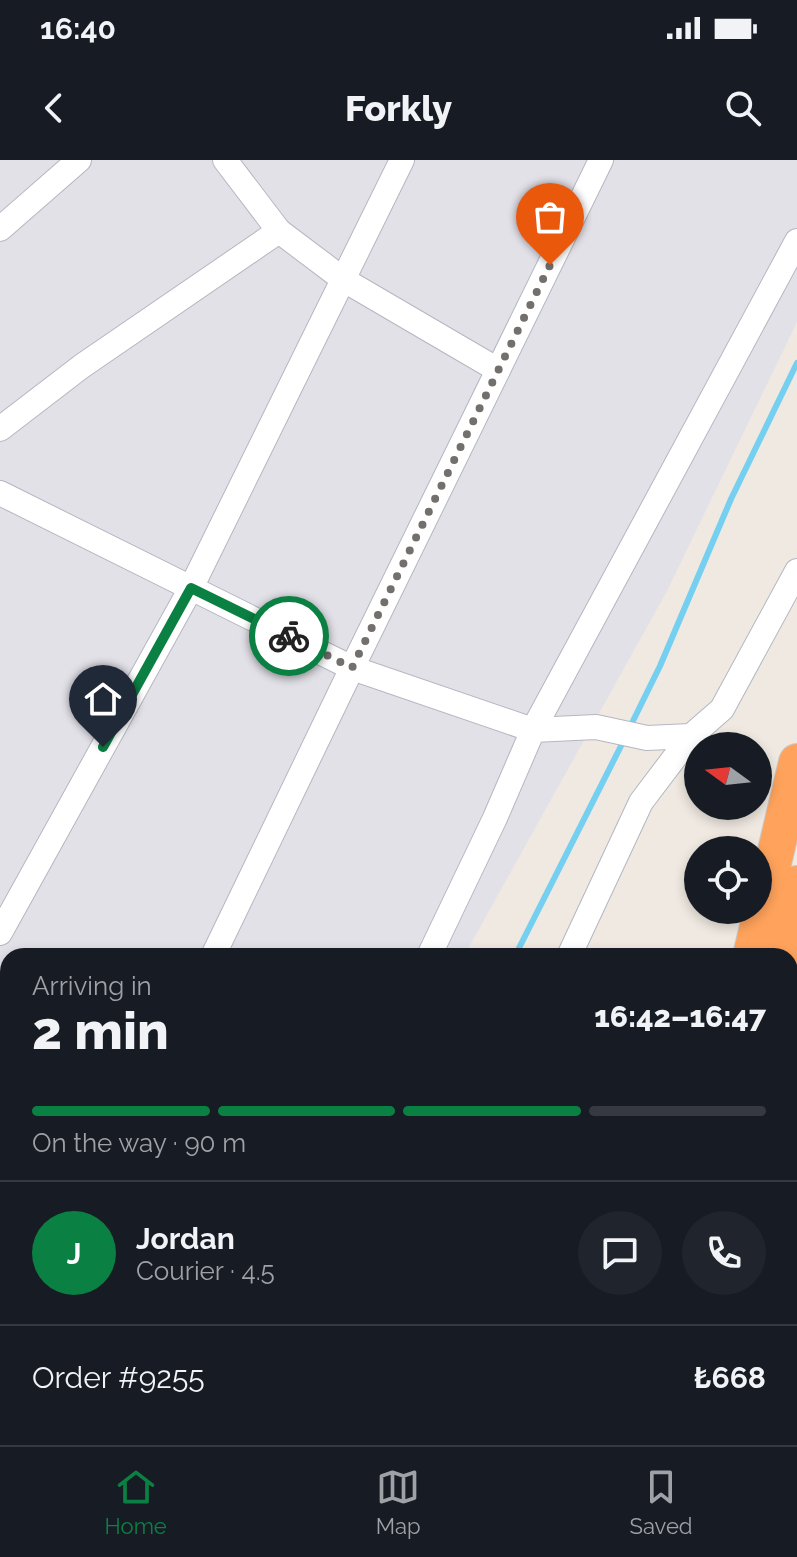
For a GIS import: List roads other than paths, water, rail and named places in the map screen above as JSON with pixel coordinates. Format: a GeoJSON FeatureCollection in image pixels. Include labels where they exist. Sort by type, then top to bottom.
{"type":"FeatureCollection","features":[{"type":"Feature","properties":{"kind":"highway"},"geometry":{"type":"LineString","coordinates":[[753,948],[797,762]]}},
{"type":"Feature","properties":{"kind":"highway"},"geometry":{"type":"LineString","coordinates":[[783,948],[797,884]]}},
{"type":"Feature","properties":{"kind":"street"},"geometry":{"type":"LineString","coordinates":[[0,229],[79,160]]}},
{"type":"Feature","properties":{"kind":"street"},"geometry":{"type":"LineString","coordinates":[[225,160],[279,231],[344,280],[498,370]]}},
{"type":"Feature","properties":{"kind":"street"},"geometry":{"type":"LineString","coordinates":[[0,933],[191,588],[402,160]]}},
{"type":"Feature","properties":{"kind":"street"},"geometry":{"type":"LineString","coordinates":[[217,948],[601,160]]}},
{"type":"Feature","properties":{"kind":"street"},"geometry":{"type":"LineString","coordinates":[[0,429],[82,366],[279,231]]}},
{"type":"Feature","properties":{"kind":"street"},"geometry":{"type":"LineString","coordinates":[[433,948],[533,730],[797,241]]}},
{"type":"Feature","properties":{"kind":"street"},"geometry":{"type":"LineString","coordinates":[[0,493],[352,668],[533,730],[596,727],[647,738],[684,736]]}},
{"type":"Feature","properties":{"kind":"street"},"geometry":{"type":"LineString","coordinates":[[696,732],[722,709],[797,571]]}},
{"type":"Feature","properties":{"kind":"street"},"geometry":{"type":"LineString","coordinates":[[573,948],[641,802],[684,745]]}},
{"type":"Feature","properties":{"kind":"waterway"},"geometry":{"type":"LineString","coordinates":[[630,727],[660,666],[731,499],[797,363]]}},
{"type":"Feature","properties":{"kind":"waterway"},"geometry":{"type":"LineString","coordinates":[[519,948],[624,740]]}}]}
